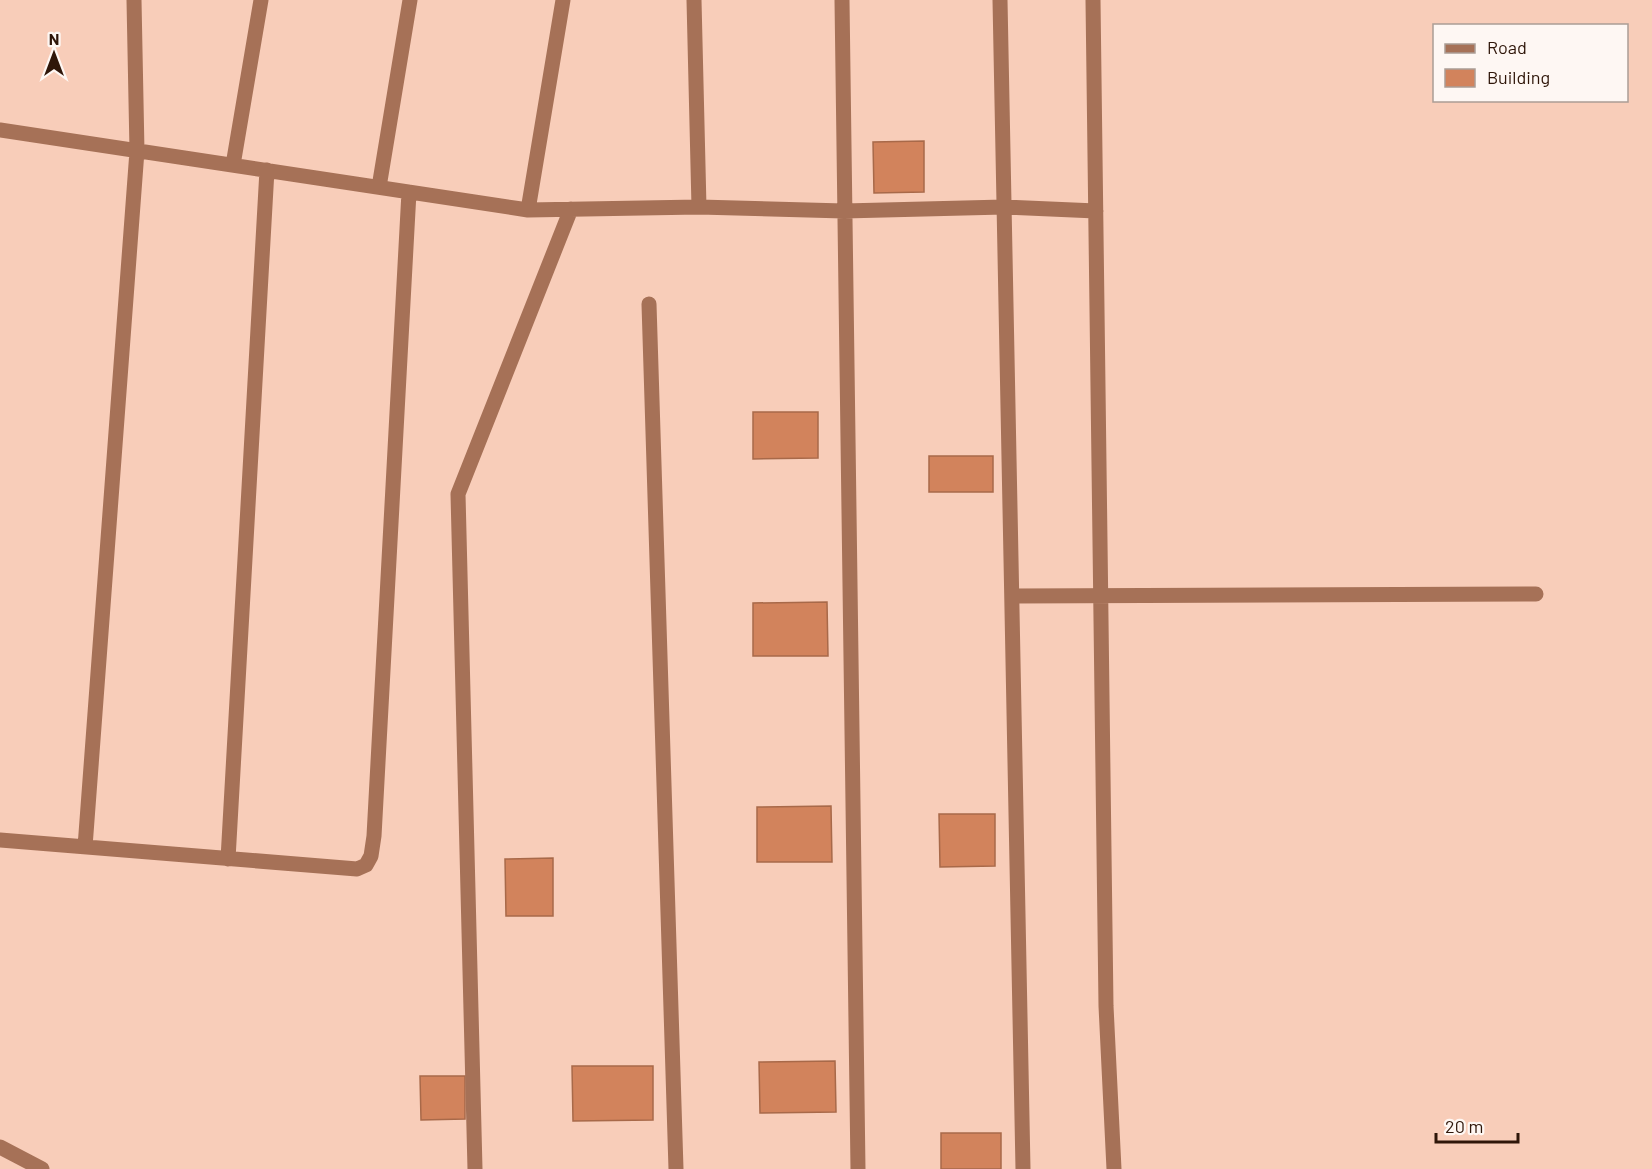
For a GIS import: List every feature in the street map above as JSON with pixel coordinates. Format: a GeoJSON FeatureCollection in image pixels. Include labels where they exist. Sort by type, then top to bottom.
{"type":"FeatureCollection","features":[{"type":"Feature","properties":{"kind":"street"},"geometry":{"type":"LineString","coordinates":[[85,848],[137,151],[134,0]]}},
{"type":"Feature","properties":{"kind":"street"},"geometry":{"type":"LineString","coordinates":[[233,165],[261,0]]}},
{"type":"Feature","properties":{"kind":"street"},"geometry":{"type":"LineString","coordinates":[[379,187],[410,0]]}},
{"type":"Feature","properties":{"kind":"street"},"geometry":{"type":"LineString","coordinates":[[528,210],[563,0]]}},
{"type":"Feature","properties":{"kind":"street"},"geometry":{"type":"LineString","coordinates":[[694,0],[699,207]]}},
{"type":"Feature","properties":{"kind":"street"},"geometry":{"type":"LineString","coordinates":[[842,0],[858,1169]]}},
{"type":"Feature","properties":{"kind":"street"},"geometry":{"type":"LineString","coordinates":[[1000,0],[1023,1169]]}},
{"type":"Feature","properties":{"kind":"street"},"geometry":{"type":"LineString","coordinates":[[1093,0],[1106,1006],[1114,1169]]}},
{"type":"Feature","properties":{"kind":"street"},"geometry":{"type":"LineString","coordinates":[[0,130],[528,210],[699,207],[844,211],[1004,207],[1096,211]]}},
{"type":"Feature","properties":{"kind":"street"},"geometry":{"type":"LineString","coordinates":[[228,859],[267,170]]}},
{"type":"Feature","properties":{"kind":"street"},"geometry":{"type":"LineString","coordinates":[[0,840],[357,869],[366,865],[371,856],[374,836],[410,192]]}},
{"type":"Feature","properties":{"kind":"street"},"geometry":{"type":"LineString","coordinates":[[475,1169],[458,494],[571,209]]}},
{"type":"Feature","properties":{"kind":"street"},"geometry":{"type":"LineString","coordinates":[[650,304],[676,1169]]}},
{"type":"Feature","properties":{"kind":"street"},"geometry":{"type":"LineString","coordinates":[[1012,596],[1536,594]]}},
{"type":"Feature","properties":{"kind":"street"},"geometry":{"type":"LineString","coordinates":[[0,1147],[42,1169]]}},
{"type":"Feature","properties":{"kind":"building"},"geometry":{"type":"Polygon","coordinates":[[[924,141],[924,192],[874,193],[873,142],[924,141]]]}},
{"type":"Feature","properties":{"kind":"building"},"geometry":{"type":"Polygon","coordinates":[[[753,412],[818,412],[818,458],[753,459],[753,412]]]}},
{"type":"Feature","properties":{"kind":"building"},"geometry":{"type":"Polygon","coordinates":[[[929,456],[993,456],[993,492],[929,492],[929,456]]]}},
{"type":"Feature","properties":{"kind":"building"},"geometry":{"type":"Polygon","coordinates":[[[827,602],[828,656],[753,656],[753,603],[827,602]]]}},
{"type":"Feature","properties":{"kind":"building"},"geometry":{"type":"Polygon","coordinates":[[[831,806],[832,862],[757,862],[757,807],[831,806]]]}},
{"type":"Feature","properties":{"kind":"building"},"geometry":{"type":"Polygon","coordinates":[[[939,814],[995,814],[995,866],[940,867],[939,814]]]}},
{"type":"Feature","properties":{"kind":"building"},"geometry":{"type":"Polygon","coordinates":[[[553,858],[553,916],[506,916],[505,859],[553,858]]]}},
{"type":"Feature","properties":{"kind":"building"},"geometry":{"type":"Polygon","coordinates":[[[835,1061],[836,1112],[760,1113],[759,1062],[835,1061]]]}},
{"type":"Feature","properties":{"kind":"building"},"geometry":{"type":"Polygon","coordinates":[[[572,1066],[653,1066],[653,1120],[573,1121],[572,1066]]]}},
{"type":"Feature","properties":{"kind":"building"},"geometry":{"type":"Polygon","coordinates":[[[420,1076],[465,1076],[465,1119],[421,1120],[420,1076]]]}},
{"type":"Feature","properties":{"kind":"building"},"geometry":{"type":"Polygon","coordinates":[[[941,1133],[1001,1133],[1001,1169],[941,1169],[941,1133]]]}}]}
